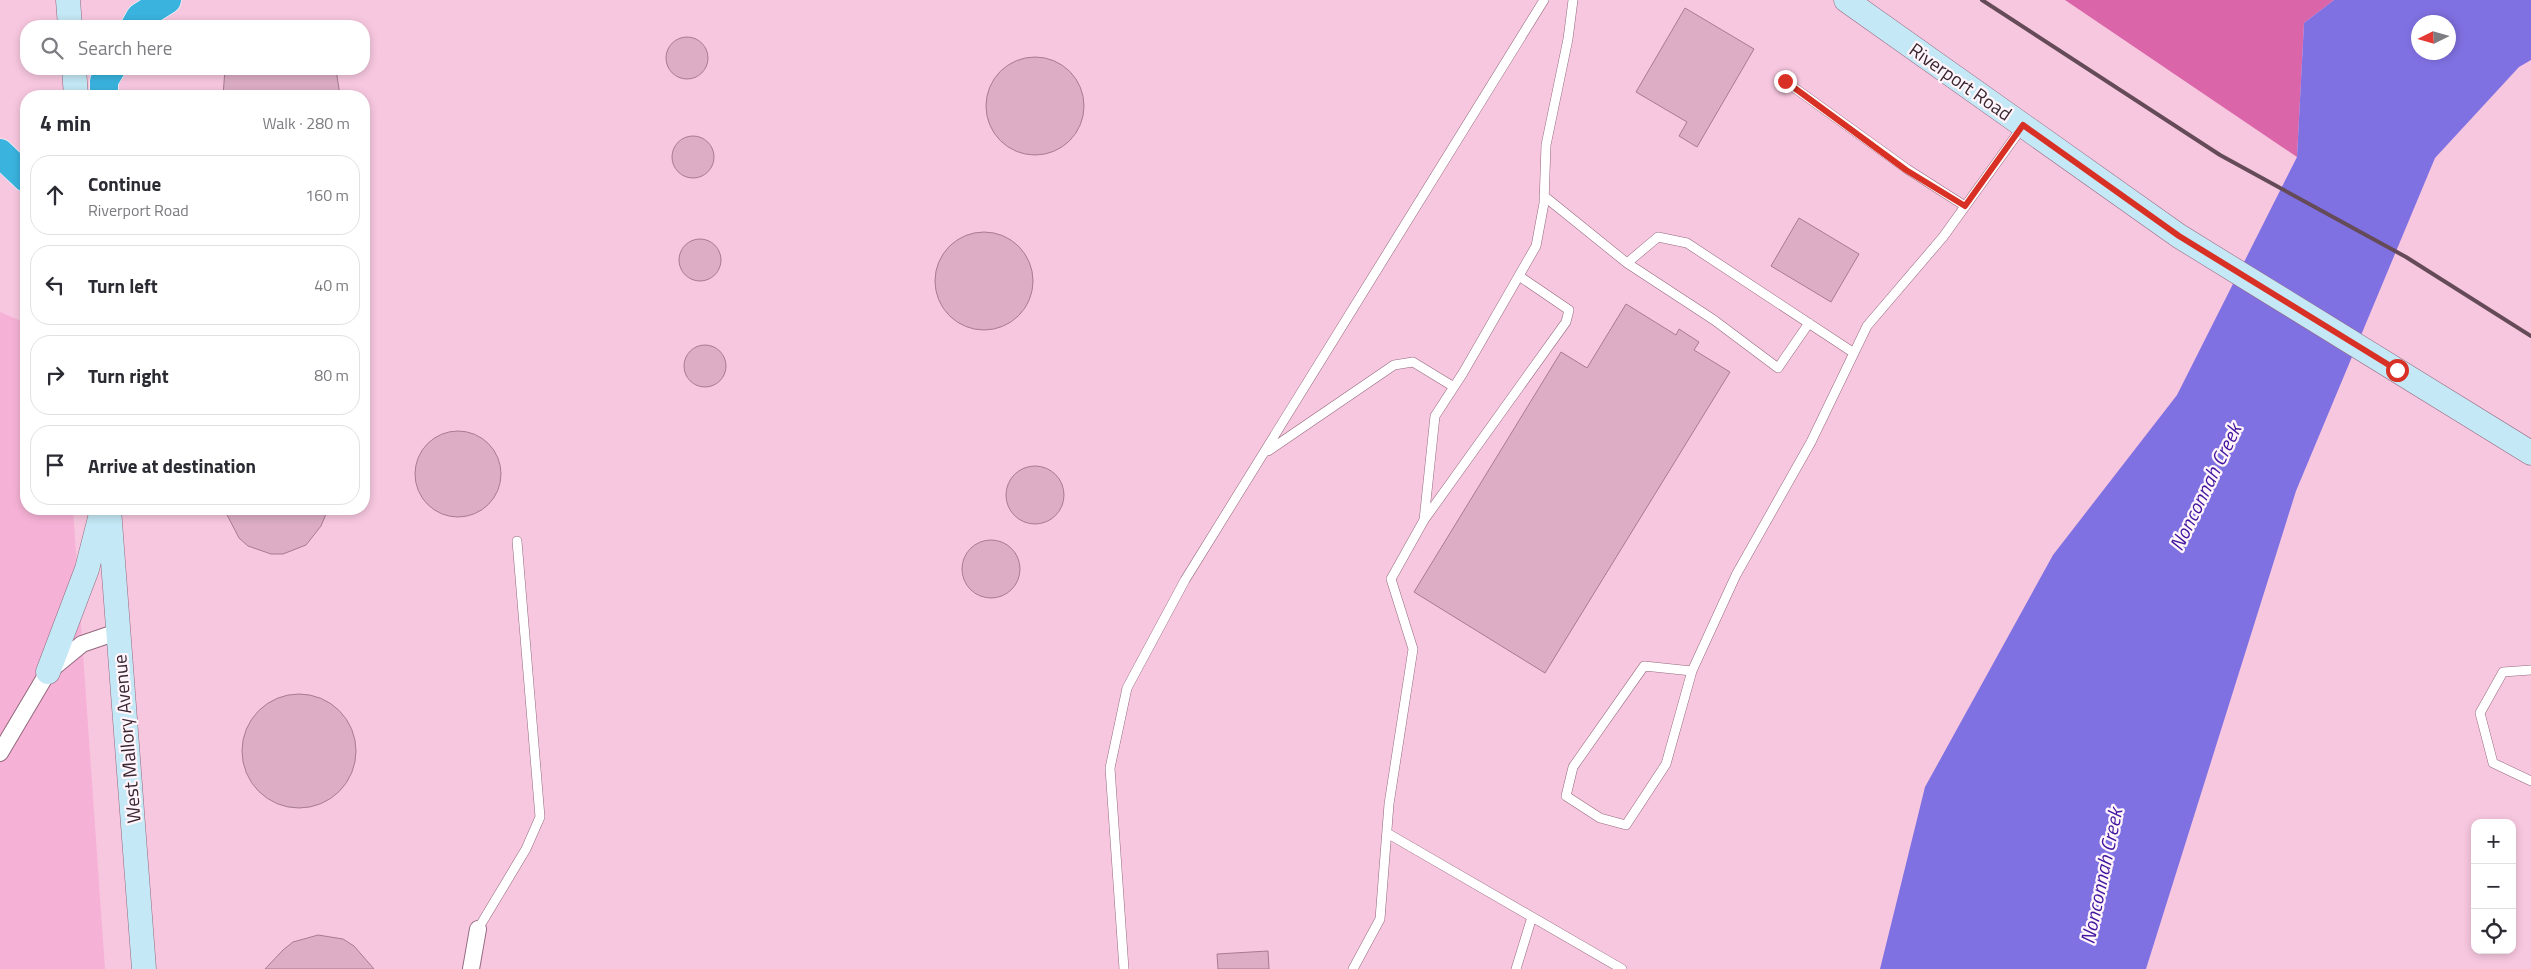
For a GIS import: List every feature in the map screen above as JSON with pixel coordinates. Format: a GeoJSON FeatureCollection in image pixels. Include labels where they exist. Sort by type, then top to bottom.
{"type":"FeatureCollection","features":[{"type":"Feature","properties":{"kind":"highway"},"geometry":{"type":"LineString","coordinates":[[138,20],[140,17],[167,0]]}},
{"type":"Feature","properties":{"kind":"highway"},"geometry":{"type":"LineString","coordinates":[[104,90],[104,81],[108,75]]}},
{"type":"Feature","properties":{"kind":"highway"},"geometry":{"type":"LineString","coordinates":[[0,153],[20,172]]}},
{"type":"Feature","properties":{"kind":"main road"},"geometry":{"type":"LineString","coordinates":[[68,0],[70,20]]}},
{"type":"Feature","properties":{"kind":"main road","name":"Riverport Road"},"geometry":{"type":"LineString","coordinates":[[1846,0],[2179,236],[2531,453]]}},
{"type":"Feature","properties":{"kind":"main road"},"geometry":{"type":"LineString","coordinates":[[74,75],[76,90]]}},
{"type":"Feature","properties":{"kind":"main road"},"geometry":{"type":"LineString","coordinates":[[48,672],[87,569],[100,515]]}},
{"type":"Feature","properties":{"kind":"main road","name":"West Mallory Avenue"},"geometry":{"type":"LineString","coordinates":[[109,515],[144,969]]}},
{"type":"Feature","properties":{"kind":"street"},"geometry":{"type":"LineString","coordinates":[[0,753],[48,672],[82,644],[117,632]]}},
{"type":"Feature","properties":{"kind":"street"},"geometry":{"type":"LineString","coordinates":[[471,969],[478,929]]}},
{"type":"Feature","properties":{"kind":"lane"},"geometry":{"type":"LineString","coordinates":[[1124,969],[1110,768],[1126,688],[1185,580],[1544,0]]}},
{"type":"Feature","properties":{"kind":"lane"},"geometry":{"type":"LineString","coordinates":[[1424,520],[1435,416],[1454,387],[1536,246],[1544,196],[1546,145],[1568,39],[1573,0]]}},
{"type":"Feature","properties":{"kind":"lane"},"geometry":{"type":"LineString","coordinates":[[1785,81],[1906,170],[1965,206]]}},
{"type":"Feature","properties":{"kind":"lane"},"geometry":{"type":"LineString","coordinates":[[1692,671],[1644,666],[1573,768],[1566,796],[1600,818],[1626,825],[1666,764],[1692,671],[1736,575],[1810,442],[1867,326],[1943,237],[2023,125]]}},
{"type":"Feature","properties":{"kind":"lane"},"geometry":{"type":"LineString","coordinates":[[1544,196],[1627,263],[1714,320],[1778,368],[1809,323]]}},
{"type":"Feature","properties":{"kind":"lane"},"geometry":{"type":"LineString","coordinates":[[1627,263],[1658,237],[1687,243],[1854,353]]}},
{"type":"Feature","properties":{"kind":"lane"},"geometry":{"type":"LineString","coordinates":[[1353,969],[1380,919],[1387,833],[1413,649],[1391,579],[1424,520],[1566,322],[1569,310],[1519,276]]}},
{"type":"Feature","properties":{"kind":"lane"},"geometry":{"type":"LineString","coordinates":[[1264,454],[1394,366],[1413,362],[1454,387]]}},
{"type":"Feature","properties":{"kind":"lane"},"geometry":{"type":"LineString","coordinates":[[478,929],[526,849],[540,817],[517,541]]}},
{"type":"Feature","properties":{"kind":"lane"},"geometry":{"type":"LineString","coordinates":[[2531,670],[2503,672],[2480,714],[2493,763],[2531,781]]}},
{"type":"Feature","properties":{"kind":"lane"},"geometry":{"type":"LineString","coordinates":[[1387,833],[1622,969]]}},
{"type":"Feature","properties":{"kind":"lane"},"geometry":{"type":"LineString","coordinates":[[1516,969],[1532,917]]}},
{"type":"Feature","properties":{"kind":"shaded area"},"geometry":{"type":"Polygon","coordinates":[[[2065,0],[2334,0],[2304,23],[2297,157],[2065,0]]]}},
{"type":"Feature","properties":{"kind":"shaded area"},"geometry":{"type":"Polygon","coordinates":[[[0,312],[20,320],[20,515],[73,515],[105,969],[0,969],[0,312]]]}},
{"type":"Feature","properties":{"kind":"water","name":"Nonconnah Creek"},"geometry":{"type":"Polygon","coordinates":[[[2334,0],[2531,0],[2531,60],[2519,67],[2435,158],[2296,491],[2146,969],[1880,969],[1925,787],[2053,555],[2177,395],[2297,157],[2304,23],[2334,0]]]}},
{"type":"Feature","properties":{"kind":"building"},"geometry":{"type":"Polygon","coordinates":[[[1685,8],[1754,49],[1697,147],[1679,136],[1687,122],[1636,92],[1685,8]]]}},
{"type":"Feature","properties":{"kind":"building"},"geometry":{"type":"Polygon","coordinates":[[[687,37],[702,43],[708,58],[702,73],[687,79],[672,73],[666,58],[672,43],[687,37]]]}},
{"type":"Feature","properties":{"kind":"building"},"geometry":{"type":"Polygon","coordinates":[[[1025,57],[1045,57],[1054,60],[1070,71],[1081,87],[1084,96],[1084,116],[1081,125],[1070,141],[1054,152],[1045,155],[1025,155],[1008,147],[994,133],[986,116],[986,96],[994,79],[1008,65],[1025,57]]]}},
{"type":"Feature","properties":{"kind":"building"},"geometry":{"type":"Polygon","coordinates":[[[225,75],[337,75],[339,90],[223,90],[225,75]]]}},
{"type":"Feature","properties":{"kind":"building"},"geometry":{"type":"Polygon","coordinates":[[[693,136],[708,142],[714,157],[708,172],[693,178],[678,172],[672,157],[678,142],[693,136]]]}},
{"type":"Feature","properties":{"kind":"building"},"geometry":{"type":"Polygon","coordinates":[[[1799,218],[1859,254],[1831,302],[1771,266],[1799,218]]]}},
{"type":"Feature","properties":{"kind":"building"},"geometry":{"type":"Polygon","coordinates":[[[984,232],[1003,235],[1019,246],[1030,262],[1033,281],[1030,300],[1019,316],[1003,327],[984,330],[965,327],[949,316],[938,300],[935,281],[938,262],[949,246],[965,235],[984,232]]]}},
{"type":"Feature","properties":{"kind":"building"},"geometry":{"type":"Polygon","coordinates":[[[700,239],[715,245],[721,260],[715,275],[700,281],[685,275],[679,260],[685,245],[700,239]]]}},
{"type":"Feature","properties":{"kind":"building"},"geometry":{"type":"Polygon","coordinates":[[[1626,304],[1676,335],[1679,329],[1699,342],[1694,350],[1730,372],[1545,673],[1414,592],[1561,352],[1587,368],[1626,304]]]}},
{"type":"Feature","properties":{"kind":"building"},"geometry":{"type":"Polygon","coordinates":[[[705,345],[720,351],[726,366],[720,381],[705,387],[690,381],[684,366],[690,351],[705,345]]]}},
{"type":"Feature","properties":{"kind":"building"},"geometry":{"type":"Polygon","coordinates":[[[458,431],[474,434],[482,438],[494,450],[498,458],[501,474],[498,490],[494,498],[482,510],[474,514],[458,517],[442,514],[434,510],[422,498],[418,490],[415,474],[418,458],[422,450],[434,438],[442,434],[458,431]]]}},
{"type":"Feature","properties":{"kind":"building"},"geometry":{"type":"Polygon","coordinates":[[[1035,466],[1046,468],[1059,479],[1064,495],[1062,506],[1051,519],[1035,524],[1024,522],[1011,511],[1006,495],[1008,484],[1019,471],[1035,466]]]}},
{"type":"Feature","properties":{"kind":"building"},"geometry":{"type":"Polygon","coordinates":[[[227,515],[326,515],[321,526],[306,545],[283,554],[271,554],[248,546],[239,538],[227,515]]]}},
{"type":"Feature","properties":{"kind":"building"},"geometry":{"type":"Polygon","coordinates":[[[991,540],[1002,542],[1015,553],[1020,569],[1018,580],[1007,593],[991,598],[980,596],[967,585],[962,569],[964,558],[975,545],[991,540]]]}},
{"type":"Feature","properties":{"kind":"building"},"geometry":{"type":"Polygon","coordinates":[[[299,694],[321,698],[340,710],[352,729],[356,751],[352,773],[340,792],[321,804],[299,808],[277,804],[258,792],[246,773],[242,751],[246,729],[258,710],[277,698],[299,694]]]}},
{"type":"Feature","properties":{"kind":"building"},"geometry":{"type":"Polygon","coordinates":[[[318,935],[343,939],[354,946],[374,969],[265,969],[293,942],[318,935]]]}},
{"type":"Feature","properties":{"kind":"building"},"geometry":{"type":"Polygon","coordinates":[[[1268,951],[1269,969],[1218,969],[1217,954],[1268,951]]]}},
{"type":"Feature","properties":{"kind":"railway"},"geometry":{"type":"LineString","coordinates":[[1982,0],[2220,155],[2406,257],[2531,336]]}},
{"type":"Feature","properties":{"kind":"route"},"geometry":{"type":"LineString","coordinates":[[1785,81],[1906,170],[1965,206],[2023,125],[2179,236],[2397,370]]}}]}
